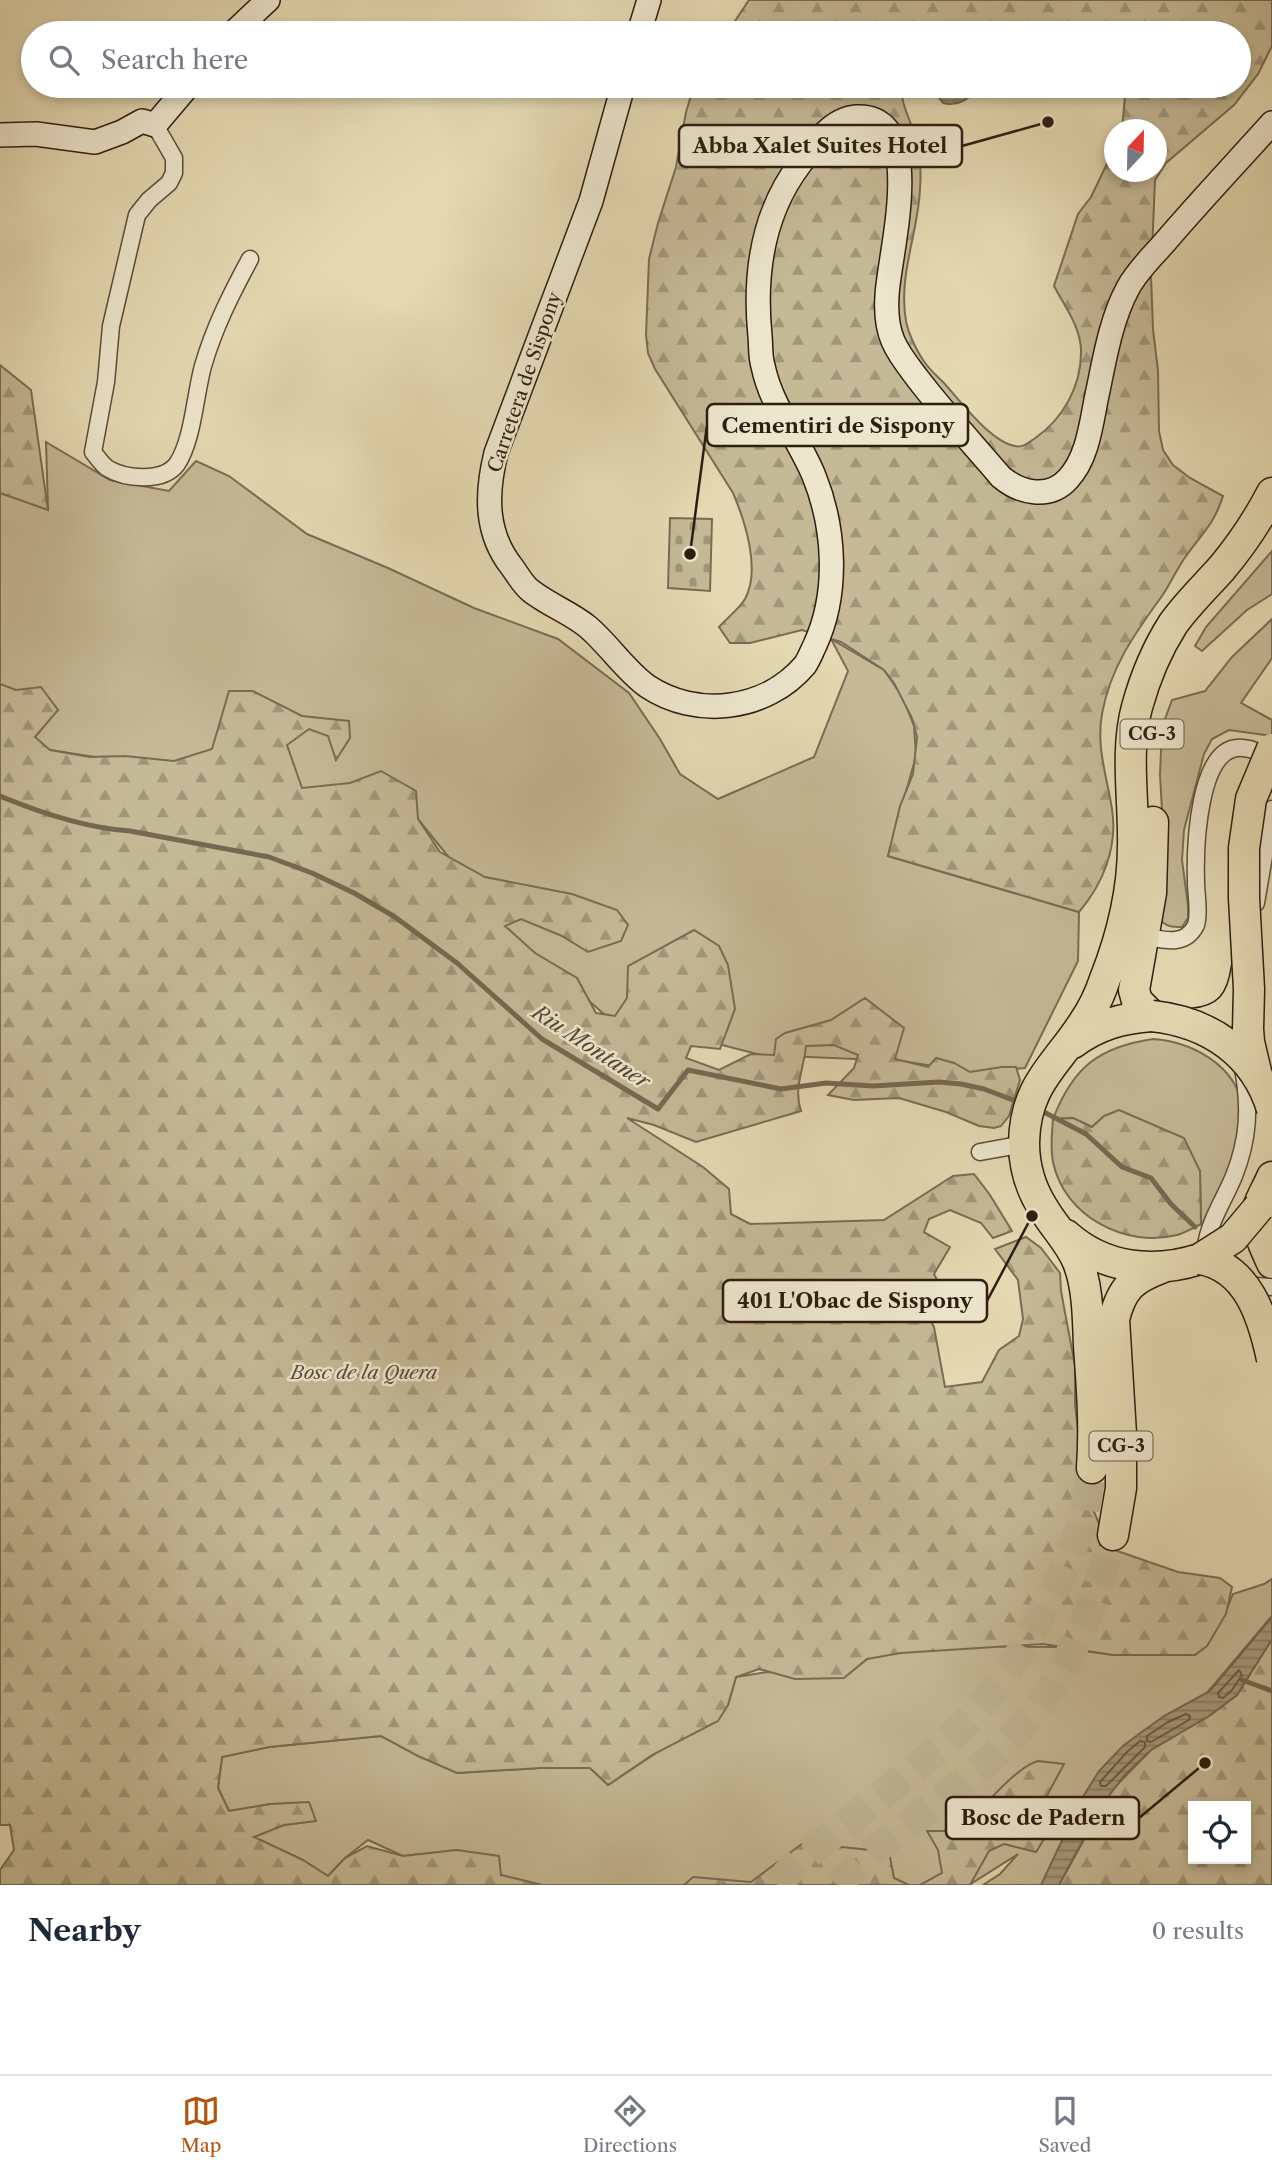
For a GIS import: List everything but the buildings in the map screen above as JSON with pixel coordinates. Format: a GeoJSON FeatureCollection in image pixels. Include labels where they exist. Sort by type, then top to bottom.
{"type":"FeatureCollection","features":[{"type":"Feature","properties":{"kind":"highway","name":"CG-3"},"geometry":{"type":"LineString","coordinates":[[1152,1016],[1137,1001],[1124,965],[1133,848],[1132,741],[1140,696],[1160,646],[1173,625],[1242,543],[1272,493]]}},
{"type":"Feature","properties":{"kind":"highway","name":"CG-3"},"geometry":{"type":"LineString","coordinates":[[1065,1050],[1144,936],[1153,870],[1150,756],[1153,721],[1158,702],[1187,636],[1272,534]]}},
{"type":"Feature","properties":{"kind":"highway"},"geometry":{"type":"LineString","coordinates":[[1257,1076],[1249,1042],[1244,898],[1246,823],[1251,799],[1272,750]]}},
{"type":"Feature","properties":{"kind":"highway"},"geometry":{"type":"LineString","coordinates":[[1193,1024],[1213,1022],[1225,1015],[1237,1000],[1245,983],[1248,964]]}},
{"type":"Feature","properties":{"kind":"highway","name":"CG-3"},"geometry":{"type":"LineString","coordinates":[[1092,1468],[1094,1408],[1086,1302],[1078,1262],[1044,1210],[1026,1167],[1026,1118],[1034,1093],[1047,1069],[1065,1050],[1086,1034],[1129,1018],[1152,1016],[1193,1024],[1229,1044],[1257,1076],[1272,1109]]}},
{"type":"Feature","properties":{"kind":"highway","name":"CG-3"},"geometry":{"type":"LineString","coordinates":[[1058,1228],[1075,1244],[1110,1262],[1147,1269],[1200,1259],[1233,1238],[1259,1208],[1272,1177]]}},
{"type":"Feature","properties":{"kind":"highway"},"geometry":{"type":"LineString","coordinates":[[1259,1208],[1260,1233],[1272,1263]]}},
{"type":"Feature","properties":{"kind":"highway"},"geometry":{"type":"LineString","coordinates":[[1200,1259],[1213,1261],[1226,1268],[1243,1283],[1264,1329],[1272,1359]]}},
{"type":"Feature","properties":{"kind":"highway","name":"CG-3"},"geometry":{"type":"LineString","coordinates":[[1113,1535],[1121,1488],[1121,1434],[1114,1319],[1117,1304],[1131,1283],[1161,1268]]}},
{"type":"Feature","properties":{"kind":"main road"},"geometry":{"type":"LineString","coordinates":[[246,21],[268,0]]}},
{"type":"Feature","properties":{"kind":"main road"},"geometry":{"type":"LineString","coordinates":[[643,21],[649,0]]}},
{"type":"Feature","properties":{"kind":"main road"},"geometry":{"type":"LineString","coordinates":[[0,135],[36,134],[95,142],[142,121],[155,125],[178,98]]}},
{"type":"Feature","properties":{"kind":"main road","name":"Carretera de Sispony"},"geometry":{"type":"LineString","coordinates":[[620,98],[591,201],[496,453],[488,493],[490,522],[501,553],[528,589],[586,626],[646,685],[682,703],[715,707],[749,703],[782,685],[806,663],[824,625],[831,590],[831,547],[826,518],[814,475],[778,406],[763,367],[758,316],[758,272],[774,206],[795,170],[825,133],[841,122],[862,117],[882,126],[891,136],[900,167],[898,220],[887,298],[887,314],[893,340],[902,358],[929,393],[1001,477],[1023,491],[1044,492],[1067,480],[1083,453],[1116,317],[1129,287],[1179,225],[1272,123]]}},
{"type":"Feature","properties":{"kind":"street"},"geometry":{"type":"LineString","coordinates":[[155,125],[174,158],[174,173],[169,183],[149,200],[137,215],[111,326],[106,382],[93,452],[107,467],[129,475],[156,477],[175,467],[187,446],[203,366],[218,320],[250,259]]}},
{"type":"Feature","properties":{"kind":"street"},"geometry":{"type":"LineString","coordinates":[[1144,936],[1176,941],[1187,936],[1196,925],[1196,834],[1209,777],[1220,755],[1228,749],[1239,747],[1254,749],[1264,755],[1272,767]]}},
{"type":"Feature","properties":{"kind":"street"},"geometry":{"type":"LineString","coordinates":[[1272,809],[1251,932],[1244,1007],[1243,1066],[1249,1102],[1247,1132],[1234,1176],[1205,1238],[1206,1265],[1215,1276],[1231,1284],[1272,1287]]}},
{"type":"Feature","properties":{"kind":"street"},"geometry":{"type":"LineString","coordinates":[[980,1152],[1024,1144]]}},
{"type":"Feature","properties":{"kind":"green space"},"geometry":{"type":"Polygon","coordinates":[[[749,0],[1272,0],[1272,46],[1251,83],[1251,21],[735,21],[749,0]]]}},
{"type":"Feature","properties":{"kind":"green space"},"geometry":{"type":"Polygon","coordinates":[[[690,98],[903,98],[917,141],[920,165],[918,206],[906,271],[904,304],[909,331],[928,367],[976,420],[1006,443],[1023,446],[1054,422],[1069,400],[1078,376],[1081,349],[1078,332],[1054,286],[1078,214],[1091,197],[1104,170],[1104,182],[1155,182],[1151,276],[1159,431],[1163,450],[1173,465],[1223,496],[1211,523],[1133,637],[1111,681],[1102,714],[1100,738],[1112,809],[1113,837],[1102,877],[1079,912],[888,856],[900,806],[913,774],[917,737],[912,718],[884,670],[841,642],[802,630],[750,643],[730,643],[719,627],[742,603],[750,587],[750,546],[733,493],[655,369],[648,353],[646,335],[649,259],[676,167],[690,98]]]}},
{"type":"Feature","properties":{"kind":"green space"},"geometry":{"type":"Polygon","coordinates":[[[1125,98],[1239,98],[1167,162],[1167,119],[1123,119],[1125,98]]]}},
{"type":"Feature","properties":{"kind":"green space"},"geometry":{"type":"Polygon","coordinates":[[[0,365],[31,390],[48,510],[0,493],[0,365]]]}},
{"type":"Feature","properties":{"kind":"green space"},"geometry":{"type":"Polygon","coordinates":[[[46,442],[110,480],[169,491],[196,461],[229,476],[307,534],[474,608],[558,639],[629,693],[680,774],[718,799],[814,757],[848,671],[831,639],[884,670],[902,696],[914,726],[916,756],[888,856],[1079,912],[1078,961],[1025,1068],[970,1072],[902,1061],[761,1055],[605,1015],[504,926],[418,819],[302,789],[50,750],[0,727],[0,493],[48,509],[46,442]]]}},
{"type":"Feature","properties":{"kind":"green space"},"geometry":{"type":"Polygon","coordinates":[[[670,518],[712,519],[710,591],[668,588],[670,518]]]}},
{"type":"Feature","properties":{"kind":"green space"},"geometry":{"type":"Polygon","coordinates":[[[1272,551],[1272,594],[1247,610],[1202,651],[1195,646],[1206,627],[1272,551]]]}},
{"type":"Feature","properties":{"kind":"green space"},"geometry":{"type":"Polygon","coordinates":[[[1272,619],[1272,658],[1241,703],[1272,720],[1272,736],[1229,730],[1212,739],[1204,754],[1184,830],[1182,860],[1188,918],[1182,927],[1164,924],[1160,919],[1166,881],[1160,775],[1162,727],[1172,700],[1205,691],[1232,657],[1272,619]]]}},
{"type":"Feature","properties":{"kind":"green space","name":"Bosc de la Quera"},"geometry":{"type":"Polygon","coordinates":[[[0,684],[16,690],[41,687],[58,710],[35,737],[50,750],[90,757],[125,756],[174,761],[212,749],[229,691],[253,691],[302,716],[349,721],[350,738],[336,760],[328,736],[309,729],[287,745],[302,788],[350,783],[381,771],[416,791],[418,819],[440,852],[485,877],[572,894],[617,910],[628,925],[621,941],[588,952],[562,936],[521,919],[505,926],[535,953],[577,978],[596,1013],[615,1016],[627,998],[628,966],[694,930],[719,946],[728,965],[735,1009],[720,1049],[691,1046],[686,1058],[719,1070],[751,1054],[774,1055],[776,1039],[785,1033],[831,1020],[865,998],[904,1028],[895,1059],[928,1067],[936,1058],[954,1063],[970,1072],[1016,1067],[1020,1080],[1009,1116],[1001,1126],[994,1128],[979,1126],[946,1112],[899,1098],[854,1100],[828,1095],[854,1068],[858,1055],[834,1045],[806,1046],[798,1094],[801,1111],[696,1142],[654,1125],[627,1118],[703,1167],[729,1189],[731,1214],[750,1224],[884,1220],[953,1176],[974,1174],[1012,1231],[993,1238],[981,1223],[950,1210],[929,1219],[924,1232],[950,1247],[934,1274],[944,1293],[924,1307],[934,1327],[945,1387],[982,1382],[999,1350],[1019,1336],[1023,1319],[1018,1280],[995,1249],[1026,1237],[1041,1248],[1060,1273],[1075,1366],[1075,1405],[1082,1485],[1099,1523],[1100,1545],[1178,1572],[1220,1578],[1232,1587],[1226,1614],[1207,1646],[1195,1655],[1113,1655],[1043,1644],[901,1653],[867,1659],[844,1678],[795,1679],[759,1669],[736,1677],[728,1705],[718,1721],[652,1755],[608,1785],[590,1768],[457,1773],[381,1736],[269,1747],[222,1757],[218,1788],[229,1811],[271,1804],[309,1802],[316,1821],[284,1825],[254,1837],[303,1860],[328,1876],[345,1858],[367,1846],[403,1856],[457,1850],[499,1856],[501,1875],[542,1885],[0,1885],[0,1870],[14,1850],[10,1825],[0,1825],[0,684]]]}},
{"type":"Feature","properties":{"kind":"green space"},"geometry":{"type":"Polygon","coordinates":[[[1153,1039],[1182,1045],[1209,1058],[1231,1078],[1243,1106],[1246,1153],[1242,1179],[1227,1201],[1201,1224],[1200,1171],[1133,1118],[1119,1110],[1104,1116],[1092,1127],[1073,1118],[1053,1119],[1069,1086],[1090,1062],[1117,1048],[1153,1039]]]}},
{"type":"Feature","properties":{"kind":"green space"},"geometry":{"type":"Polygon","coordinates":[[[1119,1110],[1184,1138],[1200,1171],[1201,1224],[1177,1235],[1137,1237],[1100,1224],[1070,1198],[1059,1181],[1053,1162],[1053,1119],[1073,1118],[1092,1127],[1104,1116],[1119,1110]]]}},
{"type":"Feature","properties":{"kind":"green space"},"geometry":{"type":"Polygon","coordinates":[[[1272,1579],[1272,1616],[1206,1694],[1187,1705],[1041,1885],[983,1885],[1000,1874],[1018,1854],[969,1885],[542,1885],[501,1875],[457,1850],[403,1856],[368,1840],[328,1876],[253,1837],[284,1825],[315,1821],[309,1803],[271,1804],[229,1811],[218,1788],[222,1757],[269,1747],[381,1736],[457,1773],[590,1768],[608,1785],[728,1705],[736,1677],[767,1672],[844,1677],[867,1659],[910,1646],[1056,1647],[1113,1655],[1195,1655],[1217,1626],[1233,1594],[1272,1579]]]}},
{"type":"Feature","properties":{"kind":"green space"},"geometry":{"type":"Polygon","coordinates":[[[1272,1639],[1272,1885],[1059,1885],[1111,1791],[1151,1750],[1209,1716],[1237,1695],[1272,1639]]]}},
{"type":"Feature","properties":{"kind":"green space"},"geometry":{"type":"Polygon","coordinates":[[[1038,1761],[1064,1764],[1043,1803],[1044,1839],[1036,1852],[1004,1844],[989,1851],[970,1885],[920,1885],[942,1873],[938,1850],[927,1831],[962,1831],[1008,1781],[1038,1761]]]}},
{"type":"Feature","properties":{"kind":"green space"},"geometry":{"type":"Polygon","coordinates":[[[803,1843],[889,1852],[894,1878],[909,1885],[684,1885],[693,1877],[751,1882],[803,1843]]]}},
{"type":"Feature","properties":{"kind":"water"},"geometry":{"type":"Polygon","coordinates":[[[939,98],[967,98],[959,103],[943,103],[939,98]]]}},
{"type":"Feature","properties":{"kind":"water"},"geometry":{"type":"Polygon","coordinates":[[[1272,1617],[1272,1639],[1237,1695],[1209,1716],[1151,1750],[1124,1776],[1101,1806],[1059,1885],[1041,1885],[1081,1800],[1099,1771],[1139,1734],[1164,1716],[1210,1691],[1272,1617]]]}},
{"type":"Feature","properties":{"kind":"waterway","name":"Riu Montaner"},"geometry":{"type":"LineString","coordinates":[[0,796],[80,823],[269,857],[312,873],[395,917],[457,963],[542,1039],[658,1109],[688,1070],[781,1089],[826,1083],[873,1086],[939,1082],[961,1084],[984,1089],[1021,1103]]}},
{"type":"Feature","properties":{"kind":"waterway","name":"Riu Montaner"},"geometry":{"type":"LineString","coordinates":[[1040,1110],[1086,1134],[1122,1167],[1151,1178],[1171,1204],[1195,1227]]}},
{"type":"Feature","properties":{"kind":"waterway"},"geometry":{"type":"LineString","coordinates":[[1242,1680],[1272,1691]]}},
{"type":"Feature","properties":{"kind":"tunnel"},"geometry":{"type":"LineString","coordinates":[[778,1885],[793,1866],[940,1748],[973,1716],[1000,1683],[1021,1652],[1061,1575],[1082,1525],[1092,1468]]}},
{"type":"Feature","properties":{"kind":"tunnel"},"geometry":{"type":"LineString","coordinates":[[838,1885],[875,1850],[983,1765],[1005,1745],[1044,1699],[1085,1621],[1113,1535]]}},
{"type":"Feature","properties":{"kind":"place","name":"Abba Xalet Suites Hotel"},"geometry":{"type":"Point","coordinates":[1048,122]}},
{"type":"Feature","properties":{"kind":"place","name":"Cementiri de Sispony"},"geometry":{"type":"Point","coordinates":[690,554]}},
{"type":"Feature","properties":{"kind":"place","name":"401 L'Obac de Sispony"},"geometry":{"type":"Point","coordinates":[1032,1216]}},
{"type":"Feature","properties":{"kind":"place","name":"Bosc de Padern"},"geometry":{"type":"Point","coordinates":[1205,1763]}}]}
